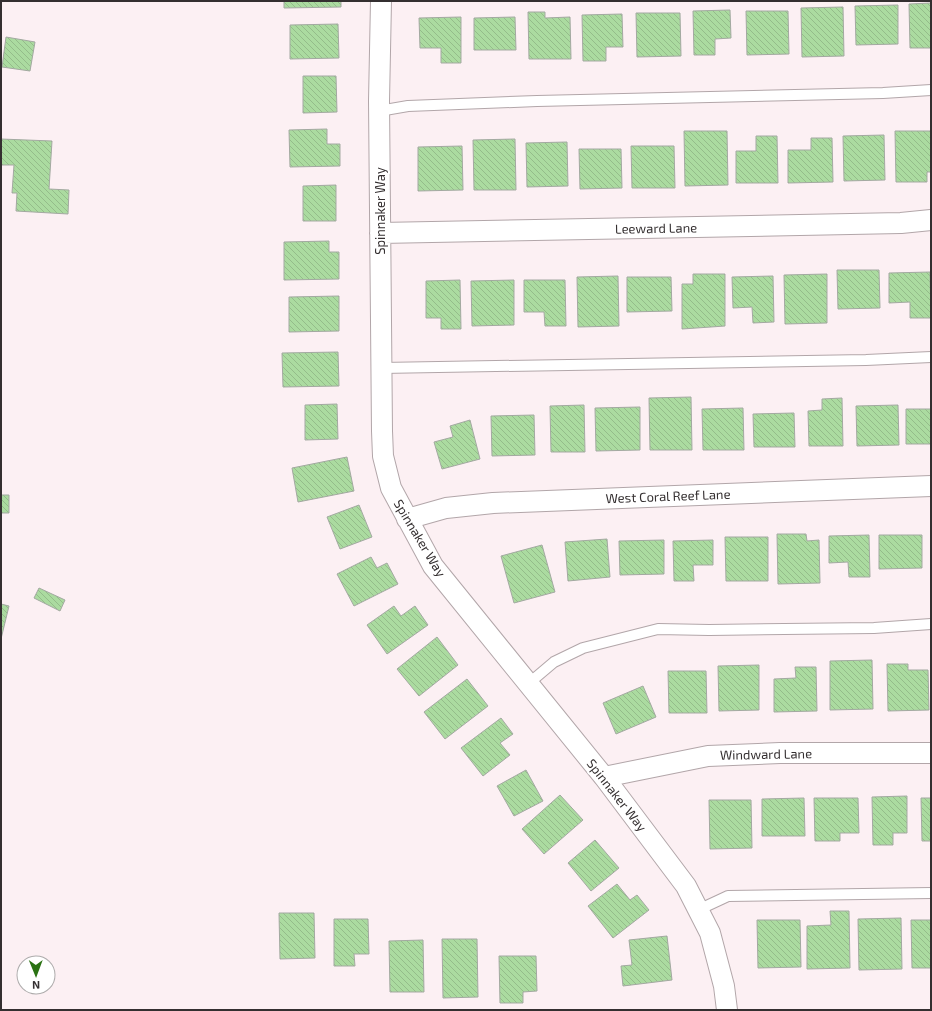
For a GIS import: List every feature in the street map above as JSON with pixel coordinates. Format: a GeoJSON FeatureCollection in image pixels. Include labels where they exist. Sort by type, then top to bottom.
{"type":"FeatureCollection","features":[{"type":"Feature","properties":{"kind":"street","name":"Spinnaker Way"},"geometry":{"type":"LineString","coordinates":[[381,1],[379,111],[381,368],[383,456],[391,488],[433,566],[604,777],[686,886],[710,933],[724,986],[727,1010]]}},
{"type":"Feature","properties":{"kind":"street","name":"Leeward Lane"},"geometry":{"type":"LineString","coordinates":[[380,234],[893,223],[931,220]]}},
{"type":"Feature","properties":{"kind":"street","name":"West Coral Reef Lane"},"geometry":{"type":"LineString","coordinates":[[407,519],[446,508],[493,503],[931,486]]}},
{"type":"Feature","properties":{"kind":"street","name":"Windward Lane"},"geometry":{"type":"LineString","coordinates":[[604,777],[708,756],[780,753],[931,753]]}},
{"type":"Feature","properties":{"kind":"lane"},"geometry":{"type":"LineString","coordinates":[[379,111],[408,106],[537,101],[883,93],[931,90]]}},
{"type":"Feature","properties":{"kind":"lane"},"geometry":{"type":"LineString","coordinates":[[381,368],[866,360],[931,357]]}},
{"type":"Feature","properties":{"kind":"lane"},"geometry":{"type":"LineString","coordinates":[[528,684],[554,662],[583,648],[658,629],[709,630],[866,628],[931,624]]}},
{"type":"Feature","properties":{"kind":"lane"},"geometry":{"type":"LineString","coordinates":[[698,910],[728,896],[931,893]]}},
{"type":"Feature","properties":{"kind":"building"},"geometry":{"type":"Polygon","coordinates":[[[284,1],[341,1],[341,7],[284,8],[284,1]]]}},
{"type":"Feature","properties":{"kind":"building"},"geometry":{"type":"Polygon","coordinates":[[[931,3],[931,48],[910,48],[909,4],[931,3]]]}},
{"type":"Feature","properties":{"kind":"building"},"geometry":{"type":"Polygon","coordinates":[[[898,5],[898,44],[856,45],[855,6],[898,5]]]}},
{"type":"Feature","properties":{"kind":"building"},"geometry":{"type":"Polygon","coordinates":[[[843,7],[844,56],[802,57],[801,8],[843,7]]]}},
{"type":"Feature","properties":{"kind":"building"},"geometry":{"type":"Polygon","coordinates":[[[730,10],[731,38],[715,39],[715,55],[694,55],[693,11],[730,10]]]}},
{"type":"Feature","properties":{"kind":"building"},"geometry":{"type":"Polygon","coordinates":[[[746,11],[788,11],[789,54],[747,55],[746,11]]]}},
{"type":"Feature","properties":{"kind":"building"},"geometry":{"type":"Polygon","coordinates":[[[528,12],[545,12],[545,18],[570,17],[571,59],[529,59],[528,12]]]}},
{"type":"Feature","properties":{"kind":"building"},"geometry":{"type":"Polygon","coordinates":[[[636,13],[680,13],[681,56],[637,57],[636,13]]]}},
{"type":"Feature","properties":{"kind":"building"},"geometry":{"type":"Polygon","coordinates":[[[622,14],[623,47],[606,47],[606,61],[583,61],[582,15],[622,14]]]}},
{"type":"Feature","properties":{"kind":"building"},"geometry":{"type":"Polygon","coordinates":[[[461,17],[461,63],[441,63],[441,48],[420,48],[419,18],[461,17]]]}},
{"type":"Feature","properties":{"kind":"building"},"geometry":{"type":"Polygon","coordinates":[[[515,17],[516,50],[474,50],[474,18],[515,17]]]}},
{"type":"Feature","properties":{"kind":"building"},"geometry":{"type":"Polygon","coordinates":[[[338,24],[339,58],[290,59],[290,25],[338,24]]]}},
{"type":"Feature","properties":{"kind":"building"},"geometry":{"type":"Polygon","coordinates":[[[6,37],[35,42],[30,71],[2,67],[6,37]]]}},
{"type":"Feature","properties":{"kind":"building"},"geometry":{"type":"Polygon","coordinates":[[[303,76],[336,76],[337,112],[303,113],[303,76]]]}},
{"type":"Feature","properties":{"kind":"building"},"geometry":{"type":"Polygon","coordinates":[[[327,129],[327,144],[340,144],[340,166],[290,167],[289,130],[327,129]]]}},
{"type":"Feature","properties":{"kind":"building"},"geometry":{"type":"Polygon","coordinates":[[[684,131],[727,131],[728,185],[685,186],[684,131]]]}},
{"type":"Feature","properties":{"kind":"building"},"geometry":{"type":"Polygon","coordinates":[[[895,131],[931,131],[931,172],[927,172],[927,182],[896,182],[895,131]]]}},
{"type":"Feature","properties":{"kind":"building"},"geometry":{"type":"Polygon","coordinates":[[[884,135],[885,180],[844,181],[843,136],[884,135]]]}},
{"type":"Feature","properties":{"kind":"building"},"geometry":{"type":"Polygon","coordinates":[[[756,136],[777,136],[778,183],[736,183],[736,151],[756,151],[756,136]]]}},
{"type":"Feature","properties":{"kind":"building"},"geometry":{"type":"Polygon","coordinates":[[[811,138],[832,138],[833,182],[788,183],[788,150],[811,150],[811,138]]]}},
{"type":"Feature","properties":{"kind":"building"},"geometry":{"type":"Polygon","coordinates":[[[1,139],[52,141],[49,189],[69,190],[68,214],[16,211],[17,193],[12,193],[14,165],[1,165],[1,139]]]}},
{"type":"Feature","properties":{"kind":"building"},"geometry":{"type":"Polygon","coordinates":[[[515,139],[516,190],[474,190],[473,140],[515,139]]]}},
{"type":"Feature","properties":{"kind":"building"},"geometry":{"type":"Polygon","coordinates":[[[567,142],[568,186],[527,187],[526,143],[567,142]]]}},
{"type":"Feature","properties":{"kind":"building"},"geometry":{"type":"Polygon","coordinates":[[[462,146],[463,190],[418,191],[418,147],[462,146]]]}},
{"type":"Feature","properties":{"kind":"building"},"geometry":{"type":"Polygon","coordinates":[[[631,146],[674,146],[675,188],[632,188],[631,146]]]}},
{"type":"Feature","properties":{"kind":"building"},"geometry":{"type":"Polygon","coordinates":[[[579,149],[621,149],[622,188],[580,189],[579,149]]]}},
{"type":"Feature","properties":{"kind":"building"},"geometry":{"type":"Polygon","coordinates":[[[336,185],[336,221],[303,221],[303,186],[336,185]]]}},
{"type":"Feature","properties":{"kind":"building"},"geometry":{"type":"Polygon","coordinates":[[[329,241],[329,252],[339,252],[339,279],[284,280],[284,242],[329,241]]]}},
{"type":"Feature","properties":{"kind":"building"},"geometry":{"type":"Polygon","coordinates":[[[837,270],[879,270],[880,308],[838,309],[837,270]]]}},
{"type":"Feature","properties":{"kind":"building"},"geometry":{"type":"Polygon","coordinates":[[[930,272],[931,318],[910,318],[910,302],[889,303],[889,273],[930,272]]]}},
{"type":"Feature","properties":{"kind":"building"},"geometry":{"type":"Polygon","coordinates":[[[693,274],[725,274],[725,326],[682,329],[682,284],[693,284],[693,274]]]}},
{"type":"Feature","properties":{"kind":"building"},"geometry":{"type":"Polygon","coordinates":[[[827,274],[827,323],[785,324],[784,275],[827,274]]]}},
{"type":"Feature","properties":{"kind":"building"},"geometry":{"type":"Polygon","coordinates":[[[618,276],[619,326],[578,327],[577,277],[618,276]]]}},
{"type":"Feature","properties":{"kind":"building"},"geometry":{"type":"Polygon","coordinates":[[[773,276],[774,322],[753,323],[752,307],[733,308],[732,277],[773,276]]]}},
{"type":"Feature","properties":{"kind":"building"},"geometry":{"type":"Polygon","coordinates":[[[627,277],[671,277],[672,311],[627,312],[627,277]]]}},
{"type":"Feature","properties":{"kind":"building"},"geometry":{"type":"Polygon","coordinates":[[[460,280],[461,329],[441,329],[441,318],[426,318],[426,281],[460,280]]]}},
{"type":"Feature","properties":{"kind":"building"},"geometry":{"type":"Polygon","coordinates":[[[514,280],[514,325],[472,326],[471,281],[514,280]]]}},
{"type":"Feature","properties":{"kind":"building"},"geometry":{"type":"Polygon","coordinates":[[[524,280],[565,280],[566,326],[545,326],[544,312],[524,312],[524,280]]]}},
{"type":"Feature","properties":{"kind":"building"},"geometry":{"type":"Polygon","coordinates":[[[339,296],[339,331],[289,332],[289,297],[339,296]]]}},
{"type":"Feature","properties":{"kind":"building"},"geometry":{"type":"Polygon","coordinates":[[[338,352],[339,386],[283,387],[282,353],[338,352]]]}},
{"type":"Feature","properties":{"kind":"building"},"geometry":{"type":"Polygon","coordinates":[[[691,397],[692,450],[650,450],[649,398],[691,397]]]}},
{"type":"Feature","properties":{"kind":"building"},"geometry":{"type":"Polygon","coordinates":[[[842,398],[843,446],[809,446],[808,411],[822,410],[822,399],[842,398]]]}},
{"type":"Feature","properties":{"kind":"building"},"geometry":{"type":"Polygon","coordinates":[[[337,404],[338,439],[305,440],[305,405],[337,404]]]}},
{"type":"Feature","properties":{"kind":"building"},"geometry":{"type":"Polygon","coordinates":[[[584,405],[585,452],[551,452],[550,406],[584,405]]]}},
{"type":"Feature","properties":{"kind":"building"},"geometry":{"type":"Polygon","coordinates":[[[898,405],[899,445],[857,446],[856,406],[898,405]]]}},
{"type":"Feature","properties":{"kind":"building"},"geometry":{"type":"Polygon","coordinates":[[[640,407],[640,450],[596,451],[595,408],[640,407]]]}},
{"type":"Feature","properties":{"kind":"building"},"geometry":{"type":"Polygon","coordinates":[[[743,408],[744,450],[703,450],[702,409],[743,408]]]}},
{"type":"Feature","properties":{"kind":"building"},"geometry":{"type":"Polygon","coordinates":[[[906,409],[931,409],[931,444],[906,444],[906,409]]]}},
{"type":"Feature","properties":{"kind":"building"},"geometry":{"type":"Polygon","coordinates":[[[794,413],[795,447],[754,447],[753,414],[794,413]]]}},
{"type":"Feature","properties":{"kind":"building"},"geometry":{"type":"Polygon","coordinates":[[[534,415],[535,455],[492,456],[491,416],[534,415]]]}},
{"type":"Feature","properties":{"kind":"building"},"geometry":{"type":"Polygon","coordinates":[[[470,420],[480,459],[442,469],[434,442],[453,437],[450,426],[470,420]]]}},
{"type":"Feature","properties":{"kind":"building"},"geometry":{"type":"Polygon","coordinates":[[[347,457],[354,491],[298,502],[292,468],[347,457]]]}},
{"type":"Feature","properties":{"kind":"building"},"geometry":{"type":"Polygon","coordinates":[[[1,495],[9,495],[9,513],[1,513],[1,495]]]}},
{"type":"Feature","properties":{"kind":"building"},"geometry":{"type":"Polygon","coordinates":[[[359,505],[372,537],[340,549],[327,517],[359,505]]]}},
{"type":"Feature","properties":{"kind":"building"},"geometry":{"type":"Polygon","coordinates":[[[777,534],[806,534],[807,541],[819,540],[820,583],[778,584],[777,534]]]}},
{"type":"Feature","properties":{"kind":"building"},"geometry":{"type":"Polygon","coordinates":[[[869,535],[870,577],[849,577],[848,562],[829,563],[829,536],[869,535]]]}},
{"type":"Feature","properties":{"kind":"building"},"geometry":{"type":"Polygon","coordinates":[[[879,535],[922,535],[922,568],[879,569],[879,535]]]}},
{"type":"Feature","properties":{"kind":"building"},"geometry":{"type":"Polygon","coordinates":[[[725,537],[768,537],[768,581],[726,581],[725,537]]]}},
{"type":"Feature","properties":{"kind":"building"},"geometry":{"type":"Polygon","coordinates":[[[607,539],[610,577],[568,581],[565,542],[607,539]]]}},
{"type":"Feature","properties":{"kind":"building"},"geometry":{"type":"Polygon","coordinates":[[[664,540],[664,574],[620,575],[619,541],[664,540]]]}},
{"type":"Feature","properties":{"kind":"building"},"geometry":{"type":"Polygon","coordinates":[[[713,540],[713,565],[693,565],[694,581],[674,581],[673,541],[713,540]]]}},
{"type":"Feature","properties":{"kind":"building"},"geometry":{"type":"Polygon","coordinates":[[[542,545],[555,592],[514,603],[501,556],[542,545]]]}},
{"type":"Feature","properties":{"kind":"building"},"geometry":{"type":"Polygon","coordinates":[[[371,557],[377,568],[387,563],[398,584],[354,606],[337,574],[371,557]]]}},
{"type":"Feature","properties":{"kind":"building"},"geometry":{"type":"Polygon","coordinates":[[[39,588],[65,600],[60,611],[34,598],[39,588]]]}},
{"type":"Feature","properties":{"kind":"building"},"geometry":{"type":"Polygon","coordinates":[[[1,604],[9,606],[1,639],[1,604]]]}},
{"type":"Feature","properties":{"kind":"building"},"geometry":{"type":"Polygon","coordinates":[[[394,606],[401,616],[415,606],[428,625],[387,654],[367,625],[394,606]]]}},
{"type":"Feature","properties":{"kind":"building"},"geometry":{"type":"Polygon","coordinates":[[[437,637],[458,665],[419,696],[397,669],[437,637]]]}},
{"type":"Feature","properties":{"kind":"building"},"geometry":{"type":"Polygon","coordinates":[[[872,660],[873,709],[830,710],[830,661],[872,660]]]}},
{"type":"Feature","properties":{"kind":"building"},"geometry":{"type":"Polygon","coordinates":[[[887,664],[908,664],[908,670],[928,670],[929,710],[888,711],[887,664]]]}},
{"type":"Feature","properties":{"kind":"building"},"geometry":{"type":"Polygon","coordinates":[[[759,665],[759,710],[719,711],[718,666],[759,665]]]}},
{"type":"Feature","properties":{"kind":"building"},"geometry":{"type":"Polygon","coordinates":[[[795,667],[816,667],[817,711],[774,712],[774,679],[796,678],[795,667]]]}},
{"type":"Feature","properties":{"kind":"building"},"geometry":{"type":"Polygon","coordinates":[[[668,671],[706,671],[707,713],[669,713],[668,671]]]}},
{"type":"Feature","properties":{"kind":"building"},"geometry":{"type":"Polygon","coordinates":[[[467,679],[488,706],[445,739],[424,712],[467,679]]]}},
{"type":"Feature","properties":{"kind":"building"},"geometry":{"type":"Polygon","coordinates":[[[643,686],[656,717],[616,734],[603,703],[643,686]]]}},
{"type":"Feature","properties":{"kind":"building"},"geometry":{"type":"Polygon","coordinates":[[[501,718],[513,734],[500,743],[510,755],[483,776],[461,748],[501,718]]]}},
{"type":"Feature","properties":{"kind":"building"},"geometry":{"type":"Polygon","coordinates":[[[526,770],[543,801],[514,816],[497,786],[526,770]]]}},
{"type":"Feature","properties":{"kind":"building"},"geometry":{"type":"Polygon","coordinates":[[[560,795],[583,820],[544,854],[522,829],[560,795]]]}},
{"type":"Feature","properties":{"kind":"building"},"geometry":{"type":"Polygon","coordinates":[[[907,796],[907,833],[893,833],[893,845],[873,845],[872,797],[907,796]]]}},
{"type":"Feature","properties":{"kind":"building"},"geometry":{"type":"Polygon","coordinates":[[[804,798],[805,836],[762,836],[762,799],[804,798]]]}},
{"type":"Feature","properties":{"kind":"building"},"geometry":{"type":"Polygon","coordinates":[[[814,798],[858,798],[859,833],[840,833],[840,841],[815,841],[814,798]]]}},
{"type":"Feature","properties":{"kind":"building"},"geometry":{"type":"Polygon","coordinates":[[[921,798],[931,798],[931,841],[922,841],[921,798]]]}},
{"type":"Feature","properties":{"kind":"building"},"geometry":{"type":"Polygon","coordinates":[[[709,800],[751,800],[752,848],[710,849],[709,800]]]}},
{"type":"Feature","properties":{"kind":"building"},"geometry":{"type":"Polygon","coordinates":[[[595,840],[619,868],[591,891],[568,863],[595,840]]]}},
{"type":"Feature","properties":{"kind":"building"},"geometry":{"type":"Polygon","coordinates":[[[617,884],[630,900],[637,895],[649,910],[613,938],[588,906],[617,884]]]}},
{"type":"Feature","properties":{"kind":"building"},"geometry":{"type":"Polygon","coordinates":[[[830,911],[849,911],[850,968],[807,969],[807,926],[831,925],[830,911]]]}},
{"type":"Feature","properties":{"kind":"building"},"geometry":{"type":"Polygon","coordinates":[[[279,913],[314,913],[315,958],[280,959],[279,913]]]}},
{"type":"Feature","properties":{"kind":"building"},"geometry":{"type":"Polygon","coordinates":[[[901,918],[902,969],[859,970],[858,919],[901,918]]]}},
{"type":"Feature","properties":{"kind":"building"},"geometry":{"type":"Polygon","coordinates":[[[334,919],[368,919],[369,954],[354,954],[355,966],[334,966],[334,919]]]}},
{"type":"Feature","properties":{"kind":"building"},"geometry":{"type":"Polygon","coordinates":[[[757,920],[800,920],[801,967],[758,968],[757,920]]]}},
{"type":"Feature","properties":{"kind":"building"},"geometry":{"type":"Polygon","coordinates":[[[911,920],[931,920],[931,968],[912,968],[911,920]]]}},
{"type":"Feature","properties":{"kind":"building"},"geometry":{"type":"Polygon","coordinates":[[[667,936],[672,980],[623,986],[621,966],[632,965],[629,940],[667,936]]]}},
{"type":"Feature","properties":{"kind":"building"},"geometry":{"type":"Polygon","coordinates":[[[442,939],[477,939],[478,997],[443,998],[442,939]]]}},
{"type":"Feature","properties":{"kind":"building"},"geometry":{"type":"Polygon","coordinates":[[[423,940],[424,992],[390,992],[389,941],[423,940]]]}},
{"type":"Feature","properties":{"kind":"building"},"geometry":{"type":"Polygon","coordinates":[[[499,956],[536,956],[537,991],[523,992],[523,1003],[500,1003],[499,956]]]}}]}
